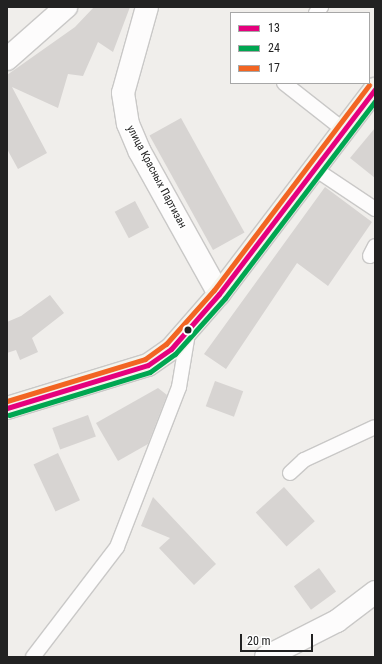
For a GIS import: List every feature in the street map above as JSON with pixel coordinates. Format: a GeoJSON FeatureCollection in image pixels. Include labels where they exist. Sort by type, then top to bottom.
{"type":"FeatureCollection","features":[{"type":"Feature","properties":{"kind":"main road"},"geometry":{"type":"LineString","coordinates":[[7,408],[148,365],[171,349],[188,333],[219,294],[375,89]]}},
{"type":"Feature","properties":{"kind":"street"},"geometry":{"type":"LineString","coordinates":[[7,59],[66,7]]}},
{"type":"Feature","properties":{"kind":"street","name":"улица Красных Партизан"},"geometry":{"type":"LineString","coordinates":[[147,7],[123,94],[128,124],[140,152],[219,294]]}},
{"type":"Feature","properties":{"kind":"street"},"geometry":{"type":"LineString","coordinates":[[266,657],[337,621],[375,592]]}},
{"type":"Feature","properties":{"kind":"lane"},"geometry":{"type":"LineString","coordinates":[[285,84],[344,130]]}},
{"type":"Feature","properties":{"kind":"lane"},"geometry":{"type":"LineString","coordinates":[[315,169],[375,209]]}},
{"type":"Feature","properties":{"kind":"lane"},"geometry":{"type":"LineString","coordinates":[[33,657],[117,546],[179,387],[188,333]]}},
{"type":"Feature","properties":{"kind":"lane"},"geometry":{"type":"LineString","coordinates":[[290,473],[304,460],[375,426]]}},
{"type":"Feature","properties":{"kind":"building"},"geometry":{"type":"Polygon","coordinates":[[[94,7],[130,7],[113,52],[98,42],[83,76],[68,74],[58,108],[12,87],[47,153],[18,169],[7,149],[7,75],[75,27],[94,7]]]}},
{"type":"Feature","properties":{"kind":"building"},"geometry":{"type":"Polygon","coordinates":[[[181,118],[245,233],[213,250],[150,135],[181,118]]]}},
{"type":"Feature","properties":{"kind":"building"},"geometry":{"type":"Polygon","coordinates":[[[375,128],[375,178],[350,158],[375,128]]]}},
{"type":"Feature","properties":{"kind":"building"},"geometry":{"type":"Polygon","coordinates":[[[325,187],[372,222],[328,286],[297,263],[226,369],[204,354],[325,187]]]}},
{"type":"Feature","properties":{"kind":"building"},"geometry":{"type":"Polygon","coordinates":[[[135,201],[149,227],[129,238],[115,212],[135,201]]]}},
{"type":"Feature","properties":{"kind":"building"},"geometry":{"type":"Polygon","coordinates":[[[50,295],[64,313],[32,338],[38,352],[20,360],[16,350],[7,353],[7,322],[21,316],[50,295]]]}},
{"type":"Feature","properties":{"kind":"building"},"geometry":{"type":"Polygon","coordinates":[[[215,381],[243,391],[234,417],[206,406],[215,381]]]}},
{"type":"Feature","properties":{"kind":"building"},"geometry":{"type":"Polygon","coordinates":[[[158,388],[167,395],[148,444],[118,461],[96,423],[158,388]]]}},
{"type":"Feature","properties":{"kind":"building"},"geometry":{"type":"Polygon","coordinates":[[[88,415],[96,437],[60,450],[52,428],[88,415]]]}},
{"type":"Feature","properties":{"kind":"building"},"geometry":{"type":"Polygon","coordinates":[[[58,453],[80,500],[56,512],[34,464],[58,453]]]}},
{"type":"Feature","properties":{"kind":"building"},"geometry":{"type":"Polygon","coordinates":[[[284,487],[315,521],[287,547],[256,512],[284,487]]]}},
{"type":"Feature","properties":{"kind":"building"},"geometry":{"type":"Polygon","coordinates":[[[153,497],[216,564],[194,585],[159,548],[170,538],[141,526],[153,497]]]}},
{"type":"Feature","properties":{"kind":"building"},"geometry":{"type":"Polygon","coordinates":[[[319,568],[336,591],[311,610],[294,586],[319,568]]]}},
{"type":"Feature","properties":{"kind":"transit line","name":"17"},"geometry":{"type":"LineString","coordinates":[[7,401],[145,359],[166,344],[214,290],[369,85]]}},
{"type":"Feature","properties":{"kind":"transit line","name":"13"},"geometry":{"type":"LineString","coordinates":[[7,408],[148,365],[171,349],[219,294],[375,89]]}},
{"type":"Feature","properties":{"kind":"transit line","name":"24"},"geometry":{"type":"LineString","coordinates":[[9,415],[150,372],[175,354],[225,298],[375,101]]}}]}
